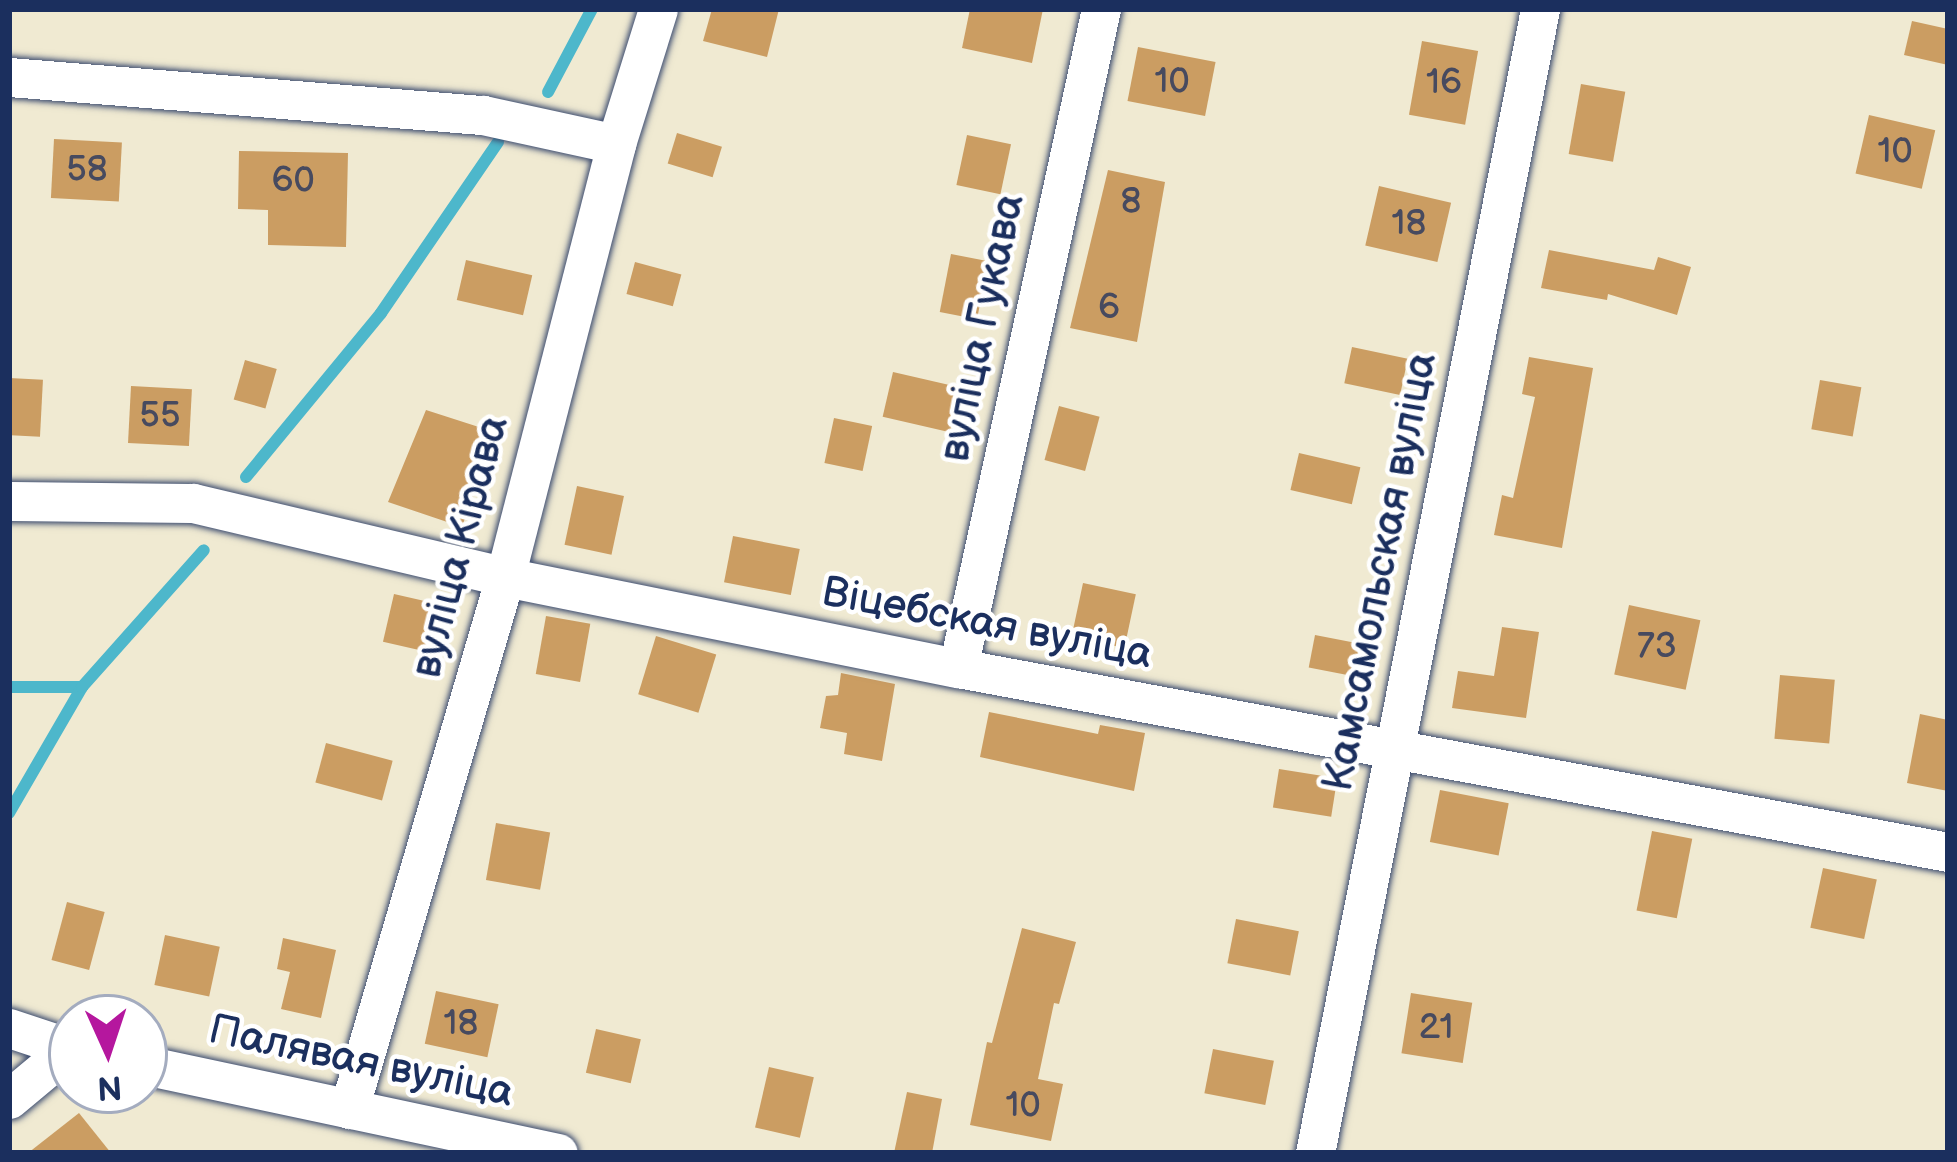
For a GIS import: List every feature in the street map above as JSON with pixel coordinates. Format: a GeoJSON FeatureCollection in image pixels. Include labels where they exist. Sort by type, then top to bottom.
{"type":"FeatureCollection","features":[{"type":"Feature","properties":{"kind":"street","name":"вуліца Кірава"},"geometry":{"type":"LineString","coordinates":[[350,1109],[506,577],[616,144],[658,9]]}},
{"type":"Feature","properties":{"kind":"street","name":"вуліца Гукава"},"geometry":{"type":"LineString","coordinates":[[958,668],[1101,9]]}},
{"type":"Feature","properties":{"kind":"street","name":"Камсамольская вуліца"},"geometry":{"type":"LineString","coordinates":[[1315,1153],[1540,9]]}},
{"type":"Feature","properties":{"kind":"street"},"geometry":{"type":"LineString","coordinates":[[9,77],[483,115],[616,144]]}},
{"type":"Feature","properties":{"kind":"street","name":"Віцебская вуліца"},"geometry":{"type":"LineString","coordinates":[[9,501],[193,503],[506,577],[958,668],[1948,852]]}},
{"type":"Feature","properties":{"kind":"street"},"geometry":{"type":"LineString","coordinates":[[9,1028],[48,1041]]}},
{"type":"Feature","properties":{"kind":"street"},"geometry":{"type":"LineString","coordinates":[[9,1099],[48,1068]]}},
{"type":"Feature","properties":{"kind":"street","name":"Палявая вуліца"},"geometry":{"type":"LineString","coordinates":[[168,1070],[558,1153]]}},
{"type":"Feature","properties":{"kind":"building"},"geometry":{"type":"Polygon","coordinates":[[[712,9],[779,9],[767,57],[703,41],[712,9]]]}},
{"type":"Feature","properties":{"kind":"building"},"geometry":{"type":"Polygon","coordinates":[[[970,9],[1043,9],[1032,63],[962,48],[970,9]]]}},
{"type":"Feature","properties":{"kind":"building"},"geometry":{"type":"Polygon","coordinates":[[[1912,21],[1948,29],[1948,65],[1904,55],[1912,21]]]}},
{"type":"Feature","properties":{"kind":"building"},"geometry":{"type":"Polygon","coordinates":[[[1422,41],[1478,51],[1465,125],[1409,115],[1422,41]]]}},
{"type":"Feature","properties":{"kind":"building"},"geometry":{"type":"Polygon","coordinates":[[[1138,47],[1216,62],[1205,116],[1128,101],[1138,47]]]}},
{"type":"Feature","properties":{"kind":"building"},"geometry":{"type":"Polygon","coordinates":[[[1581,84],[1625,92],[1613,162],[1569,154],[1581,84]]]}},
{"type":"Feature","properties":{"kind":"building"},"geometry":{"type":"Polygon","coordinates":[[[1869,115],[1935,130],[1922,189],[1856,173],[1869,115]]]}},
{"type":"Feature","properties":{"kind":"building"},"geometry":{"type":"Polygon","coordinates":[[[677,133],[722,147],[713,177],[668,164],[677,133]]]}},
{"type":"Feature","properties":{"kind":"building"},"geometry":{"type":"Polygon","coordinates":[[[967,135],[1011,144],[1000,194],[956,185],[967,135]]]}},
{"type":"Feature","properties":{"kind":"building"},"geometry":{"type":"Polygon","coordinates":[[[54,139],[122,143],[119,201],[51,198],[54,139]]]}},
{"type":"Feature","properties":{"kind":"building"},"geometry":{"type":"Polygon","coordinates":[[[239,151],[348,153],[346,247],[268,245],[268,210],[238,209],[239,151]]]}},
{"type":"Feature","properties":{"kind":"building"},"geometry":{"type":"Polygon","coordinates":[[[1108,170],[1165,182],[1137,342],[1070,328],[1108,170]]]}},
{"type":"Feature","properties":{"kind":"building"},"geometry":{"type":"Polygon","coordinates":[[[1379,186],[1451,203],[1437,262],[1365,245],[1379,186]]]}},
{"type":"Feature","properties":{"kind":"building"},"geometry":{"type":"Polygon","coordinates":[[[1549,250],[1654,270],[1658,257],[1691,267],[1677,315],[1608,294],[1607,300],[1541,288],[1549,250]]]}},
{"type":"Feature","properties":{"kind":"building"},"geometry":{"type":"Polygon","coordinates":[[[951,254],[988,261],[977,319],[940,312],[951,254]]]}},
{"type":"Feature","properties":{"kind":"building"},"geometry":{"type":"Polygon","coordinates":[[[466,260],[532,275],[523,315],[457,300],[466,260]]]}},
{"type":"Feature","properties":{"kind":"building"},"geometry":{"type":"Polygon","coordinates":[[[635,262],[681,274],[673,306],[626,294],[635,262]]]}},
{"type":"Feature","properties":{"kind":"building"},"geometry":{"type":"Polygon","coordinates":[[[1352,347],[1408,359],[1400,395],[1344,383],[1352,347]]]}},
{"type":"Feature","properties":{"kind":"building"},"geometry":{"type":"Polygon","coordinates":[[[1529,357],[1593,368],[1562,548],[1494,535],[1502,495],[1513,498],[1535,397],[1522,394],[1529,357]]]}},
{"type":"Feature","properties":{"kind":"building"},"geometry":{"type":"Polygon","coordinates":[[[245,360],[277,369],[265,409],[234,399],[245,360]]]}},
{"type":"Feature","properties":{"kind":"building"},"geometry":{"type":"Polygon","coordinates":[[[893,372],[960,388],[950,432],[883,417],[893,372]]]}},
{"type":"Feature","properties":{"kind":"building"},"geometry":{"type":"Polygon","coordinates":[[[9,378],[43,380],[40,437],[9,435],[9,378]]]}},
{"type":"Feature","properties":{"kind":"building"},"geometry":{"type":"Polygon","coordinates":[[[1820,380],[1861,387],[1853,437],[1811,429],[1820,380]]]}},
{"type":"Feature","properties":{"kind":"building"},"geometry":{"type":"Polygon","coordinates":[[[131,386],[192,389],[189,446],[128,443],[131,386]]]}},
{"type":"Feature","properties":{"kind":"building"},"geometry":{"type":"Polygon","coordinates":[[[1059,406],[1100,417],[1085,471],[1045,460],[1059,406]]]}},
{"type":"Feature","properties":{"kind":"building"},"geometry":{"type":"Polygon","coordinates":[[[426,410],[485,429],[470,474],[479,477],[462,527],[388,502],[426,410]]]}},
{"type":"Feature","properties":{"kind":"building"},"geometry":{"type":"Polygon","coordinates":[[[834,418],[872,426],[863,471],[824,463],[834,418]]]}},
{"type":"Feature","properties":{"kind":"building"},"geometry":{"type":"Polygon","coordinates":[[[1299,453],[1360,467],[1352,504],[1290,490],[1299,453]]]}},
{"type":"Feature","properties":{"kind":"building"},"geometry":{"type":"Polygon","coordinates":[[[577,486],[624,496],[611,555],[565,545],[577,486]]]}},
{"type":"Feature","properties":{"kind":"building"},"geometry":{"type":"Polygon","coordinates":[[[733,536],[800,549],[791,595],[724,582],[733,536]]]}},
{"type":"Feature","properties":{"kind":"building"},"geometry":{"type":"Polygon","coordinates":[[[1083,583],[1136,594],[1124,648],[1072,637],[1083,583]]]}},
{"type":"Feature","properties":{"kind":"building"},"geometry":{"type":"Polygon","coordinates":[[[394,594],[439,604],[428,652],[383,642],[394,594]]]}},
{"type":"Feature","properties":{"kind":"building"},"geometry":{"type":"Polygon","coordinates":[[[1629,605],[1700,620],[1686,690],[1614,674],[1629,605]]]}},
{"type":"Feature","properties":{"kind":"building"},"geometry":{"type":"Polygon","coordinates":[[[546,616],[590,624],[580,682],[536,674],[546,616]]]}},
{"type":"Feature","properties":{"kind":"building"},"geometry":{"type":"Polygon","coordinates":[[[1502,627],[1539,632],[1526,718],[1452,708],[1458,671],[1494,676],[1502,627]]]}},
{"type":"Feature","properties":{"kind":"building"},"geometry":{"type":"Polygon","coordinates":[[[1315,635],[1360,644],[1354,676],[1309,667],[1315,635]]]}},
{"type":"Feature","properties":{"kind":"building"},"geometry":{"type":"Polygon","coordinates":[[[656,636],[716,654],[698,713],[638,694],[656,636]]]}},
{"type":"Feature","properties":{"kind":"building"},"geometry":{"type":"Polygon","coordinates":[[[841,673],[895,684],[882,761],[844,754],[847,733],[820,728],[826,696],[838,695],[841,673]]]}},
{"type":"Feature","properties":{"kind":"building"},"geometry":{"type":"Polygon","coordinates":[[[1780,675],[1835,680],[1829,744],[1774,739],[1780,675]]]}},
{"type":"Feature","properties":{"kind":"building"},"geometry":{"type":"Polygon","coordinates":[[[989,712],[1098,734],[1100,725],[1145,733],[1134,791],[980,757],[989,712]]]}},
{"type":"Feature","properties":{"kind":"building"},"geometry":{"type":"Polygon","coordinates":[[[1920,714],[1948,720],[1948,791],[1907,783],[1920,714]]]}},
{"type":"Feature","properties":{"kind":"building"},"geometry":{"type":"Polygon","coordinates":[[[326,743],[393,761],[382,800],[315,783],[326,743]]]}},
{"type":"Feature","properties":{"kind":"building"},"geometry":{"type":"Polygon","coordinates":[[[1279,769],[1337,778],[1331,817],[1273,808],[1279,769]]]}},
{"type":"Feature","properties":{"kind":"building"},"geometry":{"type":"Polygon","coordinates":[[[1440,790],[1509,803],[1499,855],[1430,842],[1440,790]]]}},
{"type":"Feature","properties":{"kind":"building"},"geometry":{"type":"Polygon","coordinates":[[[496,823],[550,833],[540,890],[486,880],[496,823]]]}},
{"type":"Feature","properties":{"kind":"building"},"geometry":{"type":"Polygon","coordinates":[[[1652,831],[1692,839],[1677,918],[1637,911],[1652,831]]]}},
{"type":"Feature","properties":{"kind":"building"},"geometry":{"type":"Polygon","coordinates":[[[1823,868],[1877,879],[1864,939],[1810,928],[1823,868]]]}},
{"type":"Feature","properties":{"kind":"building"},"geometry":{"type":"Polygon","coordinates":[[[67,902],[105,912],[89,970],[51,960],[67,902]]]}},
{"type":"Feature","properties":{"kind":"building"},"geometry":{"type":"Polygon","coordinates":[[[1236,919],[1299,931],[1290,975],[1227,963],[1236,919]]]}},
{"type":"Feature","properties":{"kind":"building"},"geometry":{"type":"Polygon","coordinates":[[[1022,928],[1076,942],[1059,1004],[1054,1003],[1038,1079],[1063,1084],[1051,1141],[970,1125],[987,1042],[992,1043],[1022,928]]]}},
{"type":"Feature","properties":{"kind":"building"},"geometry":{"type":"Polygon","coordinates":[[[165,935],[220,947],[209,997],[154,985],[165,935]]]}},
{"type":"Feature","properties":{"kind":"building"},"geometry":{"type":"Polygon","coordinates":[[[283,938],[336,950],[321,1018],[281,1009],[290,972],[277,969],[283,938]]]}},
{"type":"Feature","properties":{"kind":"building"},"geometry":{"type":"Polygon","coordinates":[[[436,991],[499,1004],[487,1057],[425,1044],[436,991]]]}},
{"type":"Feature","properties":{"kind":"building"},"geometry":{"type":"Polygon","coordinates":[[[1411,993],[1472,1003],[1463,1063],[1401,1053],[1411,993]]]}},
{"type":"Feature","properties":{"kind":"building"},"geometry":{"type":"Polygon","coordinates":[[[596,1029],[641,1039],[631,1083],[586,1073],[596,1029]]]}},
{"type":"Feature","properties":{"kind":"building"},"geometry":{"type":"Polygon","coordinates":[[[1213,1049],[1274,1061],[1265,1105],[1204,1093],[1213,1049]]]}},
{"type":"Feature","properties":{"kind":"building"},"geometry":{"type":"Polygon","coordinates":[[[769,1067],[814,1077],[800,1138],[755,1127],[769,1067]]]}},
{"type":"Feature","properties":{"kind":"building"},"geometry":{"type":"Polygon","coordinates":[[[907,1092],[942,1099],[932,1153],[894,1153],[907,1092]]]}},
{"type":"Feature","properties":{"kind":"building"},"geometry":{"type":"Polygon","coordinates":[[[80,1114],[111,1153],[28,1153],[80,1114]]]}},
{"type":"Feature","properties":{"kind":"waterway"},"geometry":{"type":"LineString","coordinates":[[548,92],[592,9]]}},
{"type":"Feature","properties":{"kind":"waterway"},"geometry":{"type":"LineString","coordinates":[[246,477],[381,313],[498,142]]}},
{"type":"Feature","properties":{"kind":"waterway"},"geometry":{"type":"LineString","coordinates":[[9,813],[82,687],[204,550]]}},
{"type":"Feature","properties":{"kind":"waterway"},"geometry":{"type":"LineString","coordinates":[[9,687],[82,687]]}}]}
